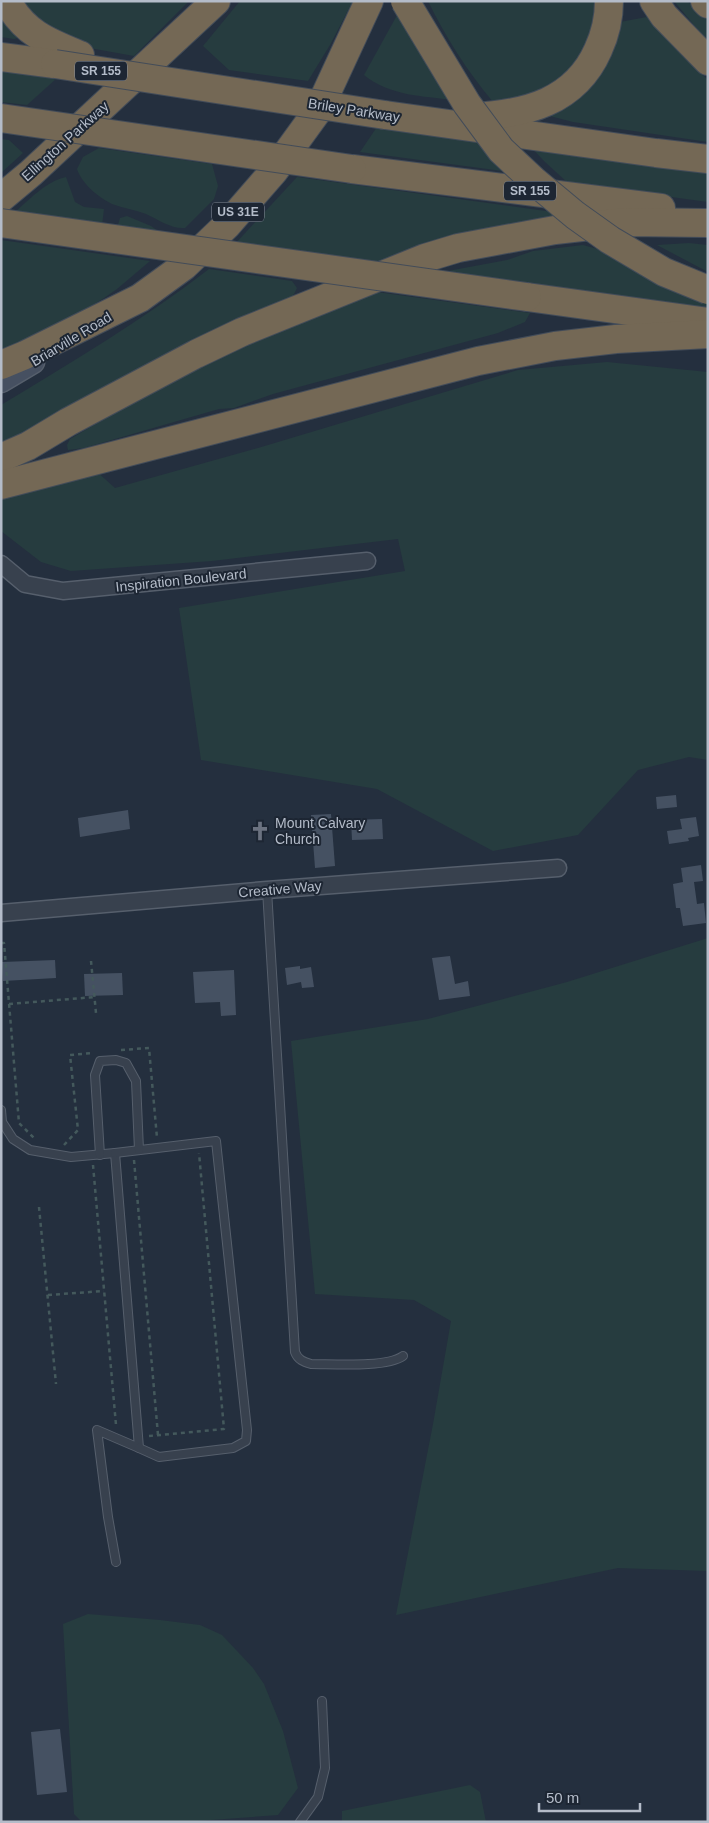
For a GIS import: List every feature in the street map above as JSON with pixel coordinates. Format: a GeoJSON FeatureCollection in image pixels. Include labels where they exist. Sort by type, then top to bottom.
{"type":"FeatureCollection","features":[{"type":"Feature","properties":{"kind":"highway"},"geometry":{"type":"LineString","coordinates":[[7,1],[24,25],[50,43],[146,77]]}},
{"type":"Feature","properties":{"kind":"highway"},"geometry":{"type":"LineString","coordinates":[[162,51],[197,1]]}},
{"type":"Feature","properties":{"kind":"highway","name":"Ellington Parkway"},"geometry":{"type":"LineString","coordinates":[[1,198],[31,173],[216,1]]}},
{"type":"Feature","properties":{"kind":"highway","name":"US 31E"},"geometry":{"type":"LineString","coordinates":[[1,365],[140,298],[184,266],[227,225],[274,171],[319,108],[369,1]]}},
{"type":"Feature","properties":{"kind":"highway"},"geometry":{"type":"LineString","coordinates":[[319,108],[363,45],[388,1]]}},
{"type":"Feature","properties":{"kind":"highway"},"geometry":{"type":"LineString","coordinates":[[405,1],[467,104],[501,150],[575,215],[610,240],[664,272],[708,290]]}},
{"type":"Feature","properties":{"kind":"highway"},"geometry":{"type":"LineString","coordinates":[[415,119],[508,114],[526,110],[552,100],[576,84],[593,61],[605,36],[609,1]]}},
{"type":"Feature","properties":{"kind":"highway"},"geometry":{"type":"LineString","coordinates":[[654,1],[664,16],[708,61]]}},
{"type":"Feature","properties":{"kind":"highway"},"geometry":{"type":"LineString","coordinates":[[705,1],[708,4]]}},
{"type":"Feature","properties":{"kind":"highway","name":"Briley Parkway"},"geometry":{"type":"LineString","coordinates":[[1,57],[146,77],[385,115],[647,152],[708,158]]}},
{"type":"Feature","properties":{"kind":"highway","name":"SR 155"},"geometry":{"type":"LineString","coordinates":[[1,118],[352,169],[708,214]]}},
{"type":"Feature","properties":{"kind":"highway"},"geometry":{"type":"LineString","coordinates":[[1,458],[28,446],[68,422],[196,354],[242,332],[425,258],[458,248],[555,230],[626,222],[708,223]]}},
{"type":"Feature","properties":{"kind":"highway"},"geometry":{"type":"LineString","coordinates":[[1,223],[708,322]]}},
{"type":"Feature","properties":{"kind":"highway"},"geometry":{"type":"LineString","coordinates":[[1,484],[478,361],[555,346],[616,339],[708,334]]}},
{"type":"Feature","properties":{"kind":"main road","name":"Briarville Road"},"geometry":{"type":"LineString","coordinates":[[1,381],[140,298]]}},
{"type":"Feature","properties":{"kind":"street","name":"Inspiration Boulevard"},"geometry":{"type":"LineString","coordinates":[[1,564],[25,584],[63,591],[368,561]]}},
{"type":"Feature","properties":{"kind":"street","name":"Creative Way"},"geometry":{"type":"LineString","coordinates":[[1,912],[558,868]]}},
{"type":"Feature","properties":{"kind":"lane"},"geometry":{"type":"LineString","coordinates":[[267,890],[295,1352],[297,1357],[303,1362],[312,1364],[383,1363],[403,1356]]}},
{"type":"Feature","properties":{"kind":"lane"},"geometry":{"type":"LineString","coordinates":[[99,1159],[95,1075],[100,1061],[116,1060],[126,1063],[136,1081],[139,1150]]}},
{"type":"Feature","properties":{"kind":"lane"},"geometry":{"type":"LineString","coordinates":[[1,1110],[2,1122],[13,1139],[30,1150],[71,1157],[99,1159],[115,1153],[216,1141],[247,1430],[246,1441],[233,1448],[159,1457],[97,1430],[108,1517],[116,1562]]}},
{"type":"Feature","properties":{"kind":"lane"},"geometry":{"type":"LineString","coordinates":[[115,1153],[139,1448]]}},
{"type":"Feature","properties":{"kind":"lane"},"geometry":{"type":"LineString","coordinates":[[300,1822],[318,1797],[325,1768],[322,1701]]}},
{"type":"Feature","properties":{"kind":"path"},"geometry":{"type":"LineString","coordinates":[[1,943],[4,943],[19,1123],[38,1142]]}},
{"type":"Feature","properties":{"kind":"path"},"geometry":{"type":"LineString","coordinates":[[91,961],[96,1013]]}},
{"type":"Feature","properties":{"kind":"path"},"geometry":{"type":"LineString","coordinates":[[9,1004],[95,997]]}},
{"type":"Feature","properties":{"kind":"path"},"geometry":{"type":"LineString","coordinates":[[119,1051],[149,1048],[157,1138]]}},
{"type":"Feature","properties":{"kind":"path"},"geometry":{"type":"LineString","coordinates":[[64,1146],[78,1130],[70,1055],[99,1052]]}},
{"type":"Feature","properties":{"kind":"path"},"geometry":{"type":"LineString","coordinates":[[145,1436],[224,1429],[199,1153]]}},
{"type":"Feature","properties":{"kind":"path"},"geometry":{"type":"LineString","coordinates":[[99,1159],[92,1163],[116,1426]]}},
{"type":"Feature","properties":{"kind":"path"},"geometry":{"type":"LineString","coordinates":[[134,1159],[158,1435]]}},
{"type":"Feature","properties":{"kind":"path"},"geometry":{"type":"LineString","coordinates":[[39,1207],[56,1384]]}},
{"type":"Feature","properties":{"kind":"path"},"geometry":{"type":"LineString","coordinates":[[48,1296],[104,1291]]}},
{"type":"Feature","properties":{"kind":"green space"},"geometry":{"type":"Polygon","coordinates":[[[24,1],[189,1],[134,56],[84,47],[33,17],[24,1]]]}},
{"type":"Feature","properties":{"kind":"green space"},"geometry":{"type":"Polygon","coordinates":[[[240,1],[353,1],[330,45],[308,81],[229,70],[203,46],[240,1]]]}},
{"type":"Feature","properties":{"kind":"green space"},"geometry":{"type":"Polygon","coordinates":[[[428,1],[602,1],[599,28],[573,73],[544,91],[514,100],[493,102],[458,54],[428,1]]]}},
{"type":"Feature","properties":{"kind":"green space"},"geometry":{"type":"Polygon","coordinates":[[[674,1],[687,1],[708,18],[708,42],[674,1]]]}},
{"type":"Feature","properties":{"kind":"green space"},"geometry":{"type":"Polygon","coordinates":[[[401,8],[454,100],[395,91],[374,82],[364,75],[401,8]]]}},
{"type":"Feature","properties":{"kind":"green space"},"geometry":{"type":"Polygon","coordinates":[[[1,10],[22,37],[14,39],[1,37],[1,10]]]}},
{"type":"Feature","properties":{"kind":"green space"},"geometry":{"type":"Polygon","coordinates":[[[652,16],[675,48],[708,80],[708,142],[573,122],[542,114],[620,22],[652,16]]]}},
{"type":"Feature","properties":{"kind":"green space"},"geometry":{"type":"Polygon","coordinates":[[[1,71],[57,78],[27,105],[1,102],[1,71]]]}},
{"type":"Feature","properties":{"kind":"green space"},"geometry":{"type":"Polygon","coordinates":[[[379,124],[487,139],[517,173],[360,152],[379,124]]]}},
{"type":"Feature","properties":{"kind":"green space"},"geometry":{"type":"Polygon","coordinates":[[[1,139],[9,140],[23,153],[1,173],[1,139]]]}},
{"type":"Feature","properties":{"kind":"green space"},"geometry":{"type":"Polygon","coordinates":[[[531,147],[708,172],[708,202],[568,183],[531,147]]]}},
{"type":"Feature","properties":{"kind":"green space"},"geometry":{"type":"Polygon","coordinates":[[[99,148],[212,164],[218,186],[214,199],[185,228],[170,226],[146,214],[112,204],[91,190],[79,175],[77,169],[83,157],[99,148]]]}},
{"type":"Feature","properties":{"kind":"green space"},"geometry":{"type":"Polygon","coordinates":[[[66,177],[75,202],[84,207],[104,209],[102,226],[13,214],[44,187],[66,177]]]}},
{"type":"Feature","properties":{"kind":"green space"},"geometry":{"type":"Polygon","coordinates":[[[297,177],[546,211],[555,213],[554,220],[379,265],[234,245],[297,177]]]}},
{"type":"Feature","properties":{"kind":"green space"},"geometry":{"type":"Polygon","coordinates":[[[127,216],[151,226],[162,234],[117,228],[120,218],[127,216]]]}},
{"type":"Feature","properties":{"kind":"green space"},"geometry":{"type":"Polygon","coordinates":[[[1,240],[150,261],[117,289],[89,307],[1,352],[1,240]]]}},
{"type":"Feature","properties":{"kind":"green space"},"geometry":{"type":"Polygon","coordinates":[[[689,243],[708,245],[708,272],[657,245],[689,243]]]}},
{"type":"Feature","properties":{"kind":"green space"},"geometry":{"type":"Polygon","coordinates":[[[583,245],[619,255],[708,302],[708,308],[437,273],[507,260],[533,251],[583,245]]]}},
{"type":"Feature","properties":{"kind":"green space"},"geometry":{"type":"Polygon","coordinates":[[[209,269],[292,281],[297,288],[291,300],[1,450],[1,405],[133,323],[209,269]]]}},
{"type":"Feature","properties":{"kind":"green space"},"geometry":{"type":"Polygon","coordinates":[[[369,291],[530,313],[525,322],[498,333],[273,394],[234,408],[219,409],[84,448],[68,450],[67,445],[70,439],[187,371],[369,291]]]}},
{"type":"Feature","properties":{"kind":"green space"},"geometry":{"type":"Polygon","coordinates":[[[607,362],[708,372],[708,760],[689,757],[638,770],[578,835],[493,851],[377,789],[201,760],[179,608],[405,571],[398,539],[212,561],[71,571],[41,562],[1,531],[1,498],[96,471],[115,488],[258,448],[518,370],[607,362]]]}},
{"type":"Feature","properties":{"kind":"green space"},"geometry":{"type":"Polygon","coordinates":[[[708,938],[708,1571],[618,1568],[396,1615],[451,1321],[414,1300],[315,1294],[291,1041],[428,1019],[567,982],[708,938]]]}},
{"type":"Feature","properties":{"kind":"green space"},"geometry":{"type":"Polygon","coordinates":[[[88,1614],[200,1625],[222,1635],[253,1668],[264,1684],[283,1731],[298,1788],[278,1815],[184,1822],[82,1822],[74,1814],[63,1624],[88,1614]]]}},
{"type":"Feature","properties":{"kind":"green space"},"geometry":{"type":"Polygon","coordinates":[[[470,1785],[480,1792],[486,1822],[342,1822],[342,1811],[470,1785]]]}},
{"type":"Feature","properties":{"kind":"building"},"geometry":{"type":"Polygon","coordinates":[[[676,795],[677,807],[657,809],[656,797],[676,795]]]}},
{"type":"Feature","properties":{"kind":"building"},"geometry":{"type":"Polygon","coordinates":[[[128,810],[130,829],[80,837],[78,818],[128,810]]]}},
{"type":"Feature","properties":{"kind":"building"},"geometry":{"type":"Polygon","coordinates":[[[331,814],[335,866],[315,868],[311,815],[331,814]]]}},
{"type":"Feature","properties":{"kind":"building"},"geometry":{"type":"Polygon","coordinates":[[[696,817],[699,836],[688,838],[689,841],[669,844],[667,831],[682,829],[680,819],[696,817]]]}},
{"type":"Feature","properties":{"kind":"building"},"geometry":{"type":"Polygon","coordinates":[[[382,819],[383,839],[352,840],[351,820],[382,819]]]}},
{"type":"Feature","properties":{"kind":"building"},"geometry":{"type":"Polygon","coordinates":[[[701,865],[703,881],[694,882],[697,904],[704,903],[706,923],[683,926],[680,908],[676,908],[673,884],[683,882],[681,868],[701,865]]]}},
{"type":"Feature","properties":{"kind":"building"},"geometry":{"type":"Polygon","coordinates":[[[450,956],[455,984],[468,981],[470,996],[439,1000],[432,958],[450,956]]]}},
{"type":"Feature","properties":{"kind":"building"},"geometry":{"type":"Polygon","coordinates":[[[55,960],[56,978],[3,981],[2,962],[55,960]]]}},
{"type":"Feature","properties":{"kind":"building"},"geometry":{"type":"Polygon","coordinates":[[[300,966],[300,969],[311,967],[314,987],[302,988],[301,982],[287,985],[285,968],[300,966]]]}},
{"type":"Feature","properties":{"kind":"building"},"geometry":{"type":"Polygon","coordinates":[[[234,970],[236,1015],[221,1016],[220,1002],[195,1003],[193,972],[234,970]]]}},
{"type":"Feature","properties":{"kind":"building"},"geometry":{"type":"Polygon","coordinates":[[[122,973],[123,995],[85,996],[84,974],[122,973]]]}},
{"type":"Feature","properties":{"kind":"building"},"geometry":{"type":"Polygon","coordinates":[[[60,1729],[67,1792],[37,1795],[31,1732],[60,1729]]]}},
{"type":"Feature","properties":{"kind":"place","name":"Mount Calvary Church"},"geometry":{"type":"Point","coordinates":[260,831]}}]}
